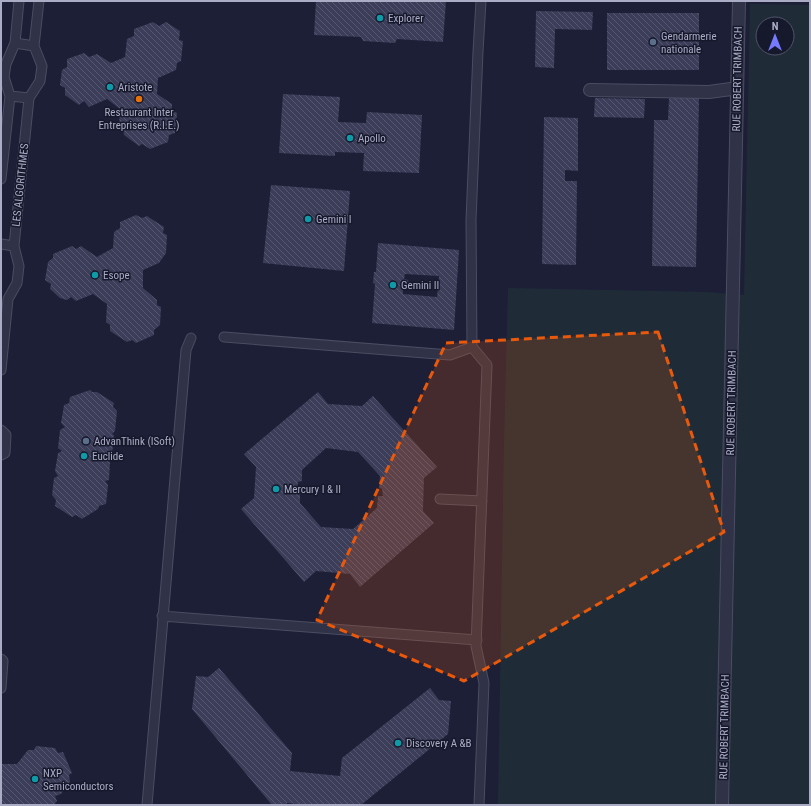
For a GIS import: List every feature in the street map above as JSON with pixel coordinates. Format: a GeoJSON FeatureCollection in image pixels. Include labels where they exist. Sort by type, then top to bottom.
{"type":"FeatureCollection","features":[{"type":"Feature","properties":{"kind":"street","name":"RUE ROBERT TRIMBACH"},"geometry":{"type":"LineString","coordinates":[[722,805],[739,1]]}},
{"type":"Feature","properties":{"kind":"street"},"geometry":{"type":"LineString","coordinates":[[590,90],[709,92],[737,89]]}},
{"type":"Feature","properties":{"kind":"lane","name":"LES ALGORITHMES"},"geometry":{"type":"LineString","coordinates":[[1,178],[10,96],[4,77],[6,64],[15,43],[20,1]]}},
{"type":"Feature","properties":{"kind":"lane","name":"LES ALGORITHMES"},"geometry":{"type":"LineString","coordinates":[[1,370],[5,298],[17,283],[19,266],[14,246],[29,98],[40,81],[42,66],[34,46],[39,1]]}},
{"type":"Feature","properties":{"kind":"lane"},"geometry":{"type":"LineString","coordinates":[[479,805],[484,682],[476,640],[487,365],[472,347],[471,220],[481,1]]}},
{"type":"Feature","properties":{"kind":"lane"},"geometry":{"type":"LineString","coordinates":[[15,43],[34,46]]}},
{"type":"Feature","properties":{"kind":"lane"},"geometry":{"type":"LineString","coordinates":[[10,96],[29,98]]}},
{"type":"Feature","properties":{"kind":"lane"},"geometry":{"type":"LineString","coordinates":[[1,244],[14,246]]}},
{"type":"Feature","properties":{"kind":"lane"},"geometry":{"type":"LineString","coordinates":[[224,337],[450,356],[472,347]]}},
{"type":"Feature","properties":{"kind":"lane"},"geometry":{"type":"LineString","coordinates":[[147,805],[186,350],[191,338]]}},
{"type":"Feature","properties":{"kind":"lane"},"geometry":{"type":"LineString","coordinates":[[1,430],[6,435],[5,453],[1,455]]}},
{"type":"Feature","properties":{"kind":"lane"},"geometry":{"type":"LineString","coordinates":[[440,499],[482,500]]}},
{"type":"Feature","properties":{"kind":"lane"},"geometry":{"type":"LineString","coordinates":[[162,616],[476,640]]}},
{"type":"Feature","properties":{"kind":"lane"},"geometry":{"type":"LineString","coordinates":[[1,659],[3,661],[1,688]]}},
{"type":"Feature","properties":{"kind":"highlighted area"},"geometry":{"type":"Polygon","coordinates":[[[658,332],[724,532],[464,681],[317,620],[446,343],[658,332]]]}},
{"type":"Feature","properties":{"kind":"shaded area"},"geometry":{"type":"Polygon","coordinates":[[[750,4],[810,5],[810,805],[498,805],[508,288],[706,292],[744,295],[750,4]]]}},
{"type":"Feature","properties":{"kind":"building","name":"Explorer"},"geometry":{"type":"Polygon","coordinates":[[[316,1],[446,1],[443,42],[397,39],[395,43],[363,41],[361,37],[314,35],[316,1]]]}},
{"type":"Feature","properties":{"kind":"building"},"geometry":{"type":"Polygon","coordinates":[[[536,11],[593,12],[592,30],[555,29],[554,68],[535,67],[536,11]]]}},
{"type":"Feature","properties":{"kind":"building","name":"Gendarmerie nationale"},"geometry":{"type":"Polygon","coordinates":[[[607,13],[699,13],[699,70],[607,70],[607,13]]]}},
{"type":"Feature","properties":{"kind":"building","name":"Aristote"},"geometry":{"type":"Polygon","coordinates":[[[153,22],[159,26],[166,22],[180,31],[179,40],[183,41],[181,61],[177,63],[176,70],[158,78],[157,94],[172,104],[172,110],[177,113],[175,133],[169,135],[168,142],[150,149],[142,144],[139,146],[124,135],[123,130],[119,126],[120,109],[107,99],[89,107],[84,101],[79,105],[65,95],[65,88],[60,85],[62,70],[67,67],[67,59],[84,53],[89,57],[97,54],[111,63],[125,57],[127,39],[134,36],[134,29],[153,22]]]}},
{"type":"Feature","properties":{"kind":"building","name":"Apollo"},"geometry":{"type":"Polygon","coordinates":[[[283,94],[340,97],[338,122],[366,123],[367,112],[422,115],[419,173],[363,171],[364,153],[335,152],[335,156],[279,153],[283,94]]]}},
{"type":"Feature","properties":{"kind":"building"},"geometry":{"type":"Polygon","coordinates":[[[669,97],[699,98],[696,267],[652,266],[654,120],[668,120],[669,97]]]}},
{"type":"Feature","properties":{"kind":"building"},"geometry":{"type":"Polygon","coordinates":[[[595,98],[645,99],[644,118],[594,117],[595,98]]]}},
{"type":"Feature","properties":{"kind":"building"},"geometry":{"type":"Polygon","coordinates":[[[544,117],[578,118],[578,171],[565,170],[565,181],[577,181],[576,265],[542,264],[544,117]]]}},
{"type":"Feature","properties":{"kind":"building","name":"Gemini I"},"geometry":{"type":"Polygon","coordinates":[[[271,185],[350,191],[344,271],[263,263],[271,185]]]}},
{"type":"Feature","properties":{"kind":"building","name":"Esope"},"geometry":{"type":"Polygon","coordinates":[[[136,215],[142,218],[147,216],[164,227],[163,233],[167,235],[166,253],[159,263],[143,270],[143,288],[157,300],[157,305],[161,307],[160,325],[154,330],[154,335],[136,343],[132,340],[127,342],[110,331],[110,325],[106,322],[107,304],[93,294],[76,301],[71,297],[67,300],[60,298],[50,289],[51,284],[45,280],[48,262],[53,258],[53,254],[72,246],[76,249],[81,246],[97,257],[113,248],[114,232],[120,228],[120,222],[136,215]]]}},
{"type":"Feature","properties":{"kind":"building","name":"Gemini II"},"geometry":{"type":"Polygon","coordinates":[[[378,243],[459,250],[454,330],[372,323],[375,284],[373,283],[374,272],[376,272],[378,243]],[[405,274],[404,279],[408,280],[410,287],[403,288],[403,294],[437,297],[439,276],[405,274]]]}},
{"type":"Feature","properties":{"kind":"building","name":"Euclide"},"geometry":{"type":"Polygon","coordinates":[[[90,390],[92,392],[97,392],[114,403],[113,407],[117,411],[115,431],[112,434],[114,435],[112,454],[107,457],[110,462],[109,480],[105,481],[108,485],[106,504],[99,506],[98,509],[82,519],[76,515],[72,517],[55,506],[56,500],[52,495],[54,478],[58,476],[55,471],[58,453],[62,451],[58,448],[60,430],[65,427],[61,423],[64,405],[69,403],[70,397],[90,390]]]}},
{"type":"Feature","properties":{"kind":"building","name":"Mercury I & II"},"geometry":{"type":"Polygon","coordinates":[[[318,392],[328,404],[362,406],[373,396],[437,467],[424,478],[423,511],[434,523],[360,587],[350,574],[316,571],[304,582],[241,509],[254,498],[256,467],[244,454],[318,392]],[[326,448],[302,470],[302,481],[298,482],[297,490],[300,490],[300,503],[321,527],[353,529],[377,508],[378,496],[383,496],[382,489],[379,487],[380,476],[358,452],[326,448]]]}},
{"type":"Feature","properties":{"kind":"building","name":"Discovery A &B"},"geometry":{"type":"Polygon","coordinates":[[[219,668],[292,753],[290,771],[340,776],[342,758],[430,688],[439,700],[451,701],[448,734],[361,805],[305,805],[287,803],[287,805],[272,805],[192,709],[196,676],[208,677],[219,668]]]}},
{"type":"Feature","properties":{"kind":"building","name":"NXP Semiconductors"},"geometry":{"type":"Polygon","coordinates":[[[36,746],[55,748],[58,753],[63,752],[72,773],[69,775],[70,782],[61,794],[55,796],[57,801],[54,805],[1,805],[1,764],[17,764],[28,750],[34,750],[36,746]]]}},
{"type":"Feature","properties":{"kind":"place","name":"Explorer"},"geometry":{"type":"Point","coordinates":[380,18]}},
{"type":"Feature","properties":{"kind":"place","name":"Gendarmerie nationale"},"geometry":{"type":"Point","coordinates":[653,42]}},
{"type":"Feature","properties":{"kind":"place","name":"Aristote"},"geometry":{"type":"Point","coordinates":[110,87]}},
{"type":"Feature","properties":{"kind":"place","name":"Restaurant Inter Entreprises (R.I.E.)"},"geometry":{"type":"Point","coordinates":[139,99]}},
{"type":"Feature","properties":{"kind":"place","name":"Apollo"},"geometry":{"type":"Point","coordinates":[350,138]}},
{"type":"Feature","properties":{"kind":"place","name":"Gemini I"},"geometry":{"type":"Point","coordinates":[308,219]}},
{"type":"Feature","properties":{"kind":"place","name":"Esope"},"geometry":{"type":"Point","coordinates":[95,275]}},
{"type":"Feature","properties":{"kind":"place","name":"Gemini II"},"geometry":{"type":"Point","coordinates":[393,285]}},
{"type":"Feature","properties":{"kind":"place","name":"AdvanThink (ISoft)"},"geometry":{"type":"Point","coordinates":[86,441]}},
{"type":"Feature","properties":{"kind":"place","name":"Euclide"},"geometry":{"type":"Point","coordinates":[84,456]}},
{"type":"Feature","properties":{"kind":"place","name":"Mercury I & II"},"geometry":{"type":"Point","coordinates":[276,489]}},
{"type":"Feature","properties":{"kind":"place","name":"Discovery A &B"},"geometry":{"type":"Point","coordinates":[398,743]}},
{"type":"Feature","properties":{"kind":"place","name":"NXP Semiconductors"},"geometry":{"type":"Point","coordinates":[35,779]}}]}
